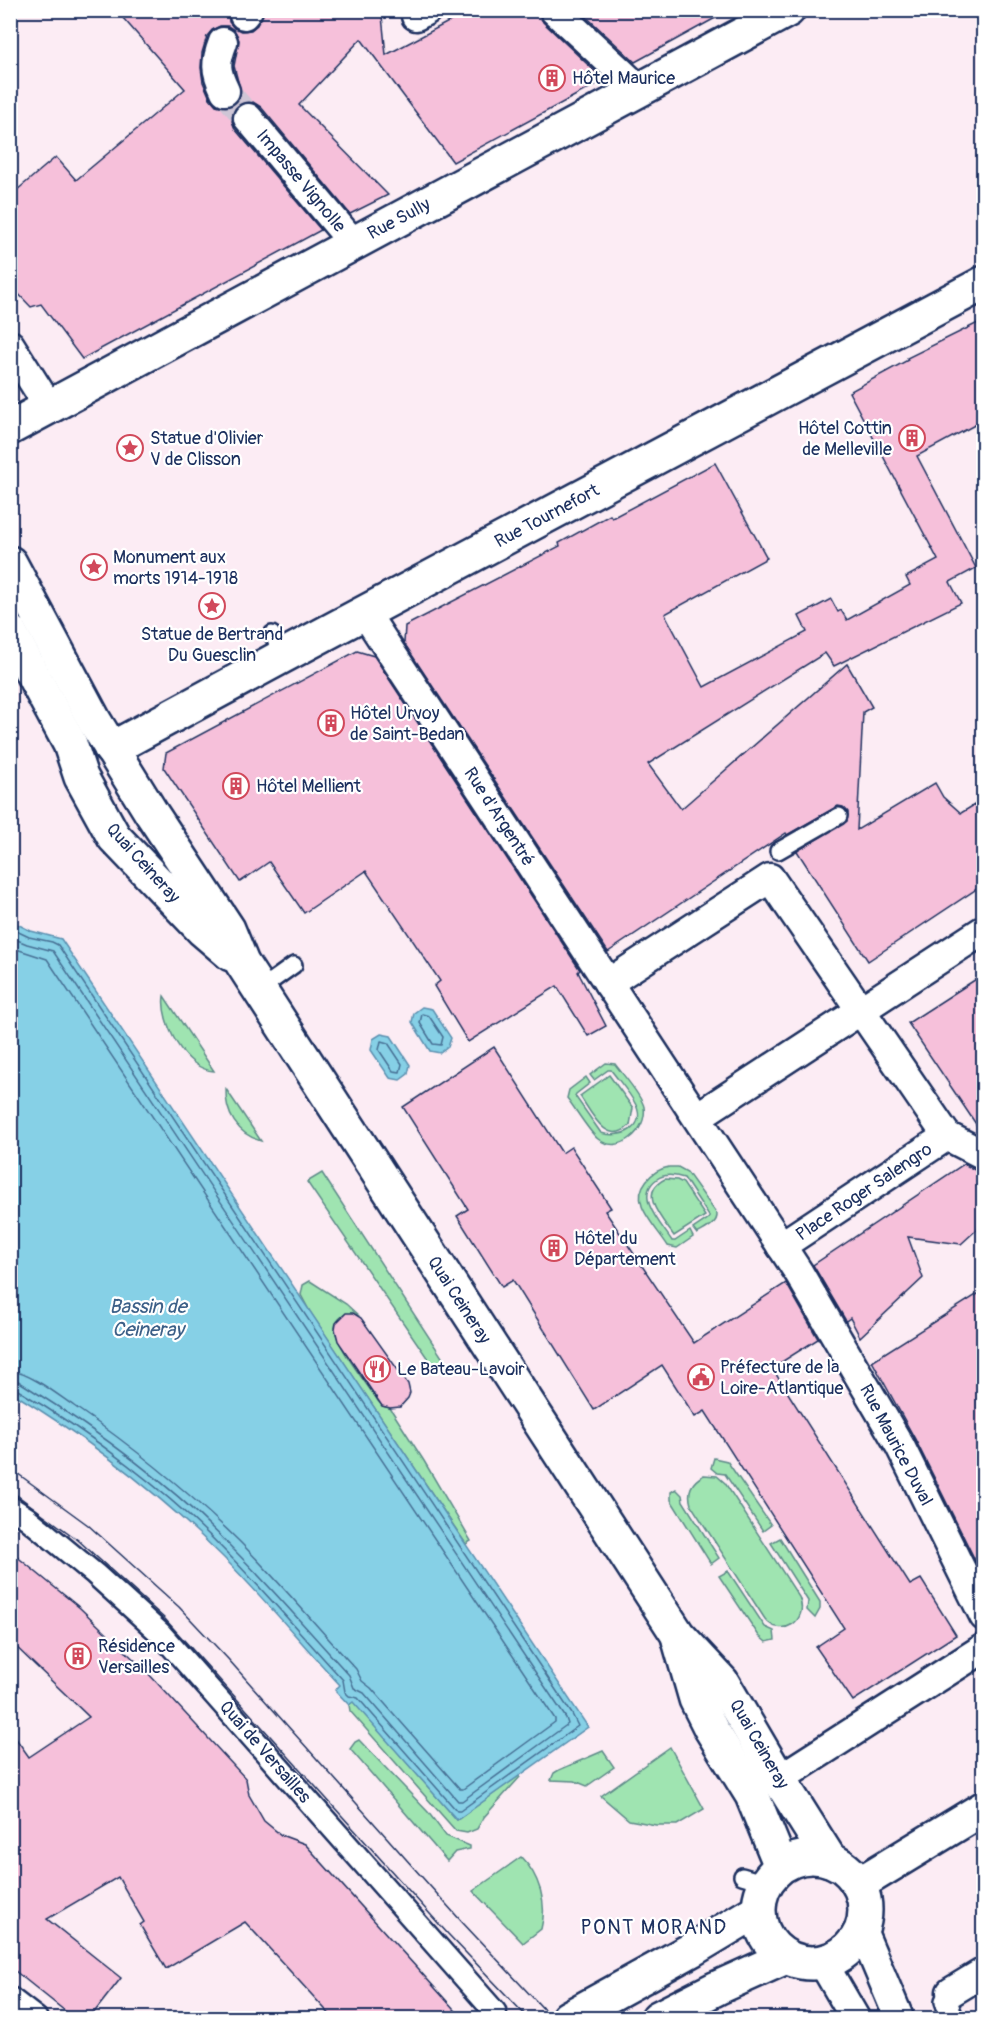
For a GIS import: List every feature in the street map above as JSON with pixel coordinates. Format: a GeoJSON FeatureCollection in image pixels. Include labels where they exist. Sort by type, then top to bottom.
{"type":"FeatureCollection","features":[{"type":"Feature","properties":{"kind":"main road","name":"Rue Sully"},"geometry":{"type":"LineString","coordinates":[[10,428],[788,10]]}},
{"type":"Feature","properties":{"kind":"main road","name":"Rue Tournefort"},"geometry":{"type":"LineString","coordinates":[[111,749],[277,645],[365,613],[984,283]]}},
{"type":"Feature","properties":{"kind":"main road","name":"Quai Ceineray"},"geometry":{"type":"LineString","coordinates":[[10,563],[95,722],[228,929],[242,963],[259,990],[678,1635],[723,1682],[778,1779],[830,1860]]}},
{"type":"Feature","properties":{"kind":"main road","name":"Quai Ceineray"},"geometry":{"type":"LineString","coordinates":[[10,632],[70,744],[81,777],[114,837],[203,930],[242,963]]}},
{"type":"Feature","properties":{"kind":"main road"},"geometry":{"type":"LineString","coordinates":[[70,744],[111,749]]}},
{"type":"Feature","properties":{"kind":"main road","name":"Quai Ceineray"},"geometry":{"type":"LineString","coordinates":[[678,1635],[696,1699],[711,1729],[752,1795],[762,1884]]}},
{"type":"Feature","properties":{"kind":"main road"},"geometry":{"type":"LineString","coordinates":[[859,1884],[984,1808]]}},
{"type":"Feature","properties":{"kind":"main road"},"geometry":{"type":"LineString","coordinates":[[568,2019],[683,1955],[762,1884],[801,1858],[816,1857],[830,1860],[847,1869],[859,1884],[864,1898],[866,1915],[862,1930],[854,1944],[843,1954],[823,1963],[804,1963],[786,1957],[773,1947],[764,1934],[762,1884]]}},
{"type":"Feature","properties":{"kind":"main road"},"geometry":{"type":"LineString","coordinates":[[658,2019],[717,1988],[786,1957]]}},
{"type":"Feature","properties":{"kind":"street"},"geometry":{"type":"LineString","coordinates":[[554,10],[640,90]]}},
{"type":"Feature","properties":{"kind":"street"},"geometry":{"type":"LineString","coordinates":[[223,42],[216,61],[225,91]]}},
{"type":"Feature","properties":{"kind":"street","name":"Impasse Vignolle"},"geometry":{"type":"LineString","coordinates":[[248,118],[354,244]]}},
{"type":"Feature","properties":{"kind":"street"},"geometry":{"type":"LineString","coordinates":[[10,345],[49,407]]}},
{"type":"Feature","properties":{"kind":"street","name":"Rue d'Argentré"},"geometry":{"type":"LineString","coordinates":[[365,613],[601,972]]}},
{"type":"Feature","properties":{"kind":"street"},"geometry":{"type":"LineString","coordinates":[[601,972],[770,878]]}},
{"type":"Feature","properties":{"kind":"street","name":"Place Roger Salengro"},"geometry":{"type":"LineString","coordinates":[[601,972],[782,1246],[947,1136],[770,878]]}},
{"type":"Feature","properties":{"kind":"street"},"geometry":{"type":"LineString","coordinates":[[697,1117],[984,930]]}},
{"type":"Feature","properties":{"kind":"street"},"geometry":{"type":"LineString","coordinates":[[947,1136],[982,1153]]}},
{"type":"Feature","properties":{"kind":"street","name":"Rue Maurice Duval"},"geometry":{"type":"LineString","coordinates":[[782,1246],[900,1446],[984,1616]]}},
{"type":"Feature","properties":{"kind":"street","name":"Quai de Versailles"},"geometry":{"type":"LineString","coordinates":[[10,1507],[27,1518],[95,1574],[160,1634],[495,2012],[496,2019]]}},
{"type":"Feature","properties":{"kind":"street"},"geometry":{"type":"LineString","coordinates":[[778,1779],[984,1648]]}},
{"type":"Feature","properties":{"kind":"street"},"geometry":{"type":"LineString","coordinates":[[862,1930],[899,2019]]}},
{"type":"Feature","properties":{"kind":"street"},"geometry":{"type":"LineString","coordinates":[[823,1963],[855,2019]]}},
{"type":"Feature","properties":{"kind":"street"},"geometry":{"type":"LineString","coordinates":[[952,2005],[984,1972]]}},
{"type":"Feature","properties":{"kind":"street"},"geometry":{"type":"LineString","coordinates":[[10,1998],[36,2019]]}},
{"type":"Feature","properties":{"kind":"lane"},"geometry":{"type":"LineString","coordinates":[[770,878],[778,845],[839,816]]}},
{"type":"Feature","properties":{"kind":"lane"},"geometry":{"type":"LineString","coordinates":[[259,990],[294,965]]}},
{"type":"Feature","properties":{"kind":"green space"},"geometry":{"type":"Polygon","coordinates":[[[164,996],[214,1071],[203,1069],[184,1054],[170,1031],[166,1019],[164,996]]]}},
{"type":"Feature","properties":{"kind":"green space"},"geometry":{"type":"Polygon","coordinates":[[[606,1063],[615,1064],[636,1091],[644,1107],[644,1116],[637,1132],[623,1142],[615,1144],[606,1143],[594,1136],[567,1098],[569,1090],[586,1077],[590,1083],[575,1096],[601,1133],[616,1135],[635,1126],[638,1120],[636,1105],[611,1070],[594,1080],[590,1075],[606,1063]]]}},
{"type":"Feature","properties":{"kind":"green space"},"geometry":{"type":"Polygon","coordinates":[[[609,1075],[633,1108],[630,1125],[622,1131],[614,1132],[600,1125],[580,1096],[609,1075]]]}},
{"type":"Feature","properties":{"kind":"green space"},"geometry":{"type":"Polygon","coordinates":[[[226,1089],[261,1141],[245,1133],[234,1121],[226,1098],[226,1089]]]}},
{"type":"Feature","properties":{"kind":"green space"},"geometry":{"type":"Polygon","coordinates":[[[669,1167],[678,1167],[687,1172],[717,1214],[713,1223],[697,1234],[693,1229],[709,1216],[684,1178],[670,1175],[657,1179],[650,1186],[648,1194],[657,1219],[672,1241],[690,1231],[693,1237],[677,1248],[668,1246],[647,1216],[640,1199],[646,1180],[669,1167]]]}},
{"type":"Feature","properties":{"kind":"green space"},"geometry":{"type":"Polygon","coordinates":[[[322,1173],[451,1371],[436,1367],[428,1359],[307,1182],[322,1173]]]}},
{"type":"Feature","properties":{"kind":"green space"},"geometry":{"type":"Polygon","coordinates":[[[665,1179],[683,1183],[705,1216],[674,1236],[658,1214],[652,1199],[653,1191],[665,1179]]]}},
{"type":"Feature","properties":{"kind":"green space"},"geometry":{"type":"Polygon","coordinates":[[[310,1281],[346,1304],[358,1315],[345,1314],[337,1322],[335,1328],[340,1344],[378,1401],[390,1408],[471,1541],[466,1544],[310,1312],[301,1295],[303,1285],[310,1281]]]}},
{"type":"Feature","properties":{"kind":"green space"},"geometry":{"type":"Polygon","coordinates":[[[714,1458],[727,1461],[771,1525],[763,1531],[725,1474],[717,1473],[711,1468],[714,1458]]]}},
{"type":"Feature","properties":{"kind":"green space"},"geometry":{"type":"Polygon","coordinates":[[[704,1475],[717,1476],[725,1483],[799,1597],[801,1613],[792,1624],[779,1627],[765,1619],[691,1505],[691,1487],[704,1475]]]}},
{"type":"Feature","properties":{"kind":"green space"},"geometry":{"type":"Polygon","coordinates":[[[676,1489],[682,1495],[683,1501],[719,1558],[711,1564],[671,1500],[671,1492],[676,1489]]]}},
{"type":"Feature","properties":{"kind":"green space"},"geometry":{"type":"Polygon","coordinates":[[[780,1538],[820,1602],[820,1609],[815,1618],[807,1610],[808,1601],[771,1543],[780,1538]]]}},
{"type":"Feature","properties":{"kind":"green space"},"geometry":{"type":"Polygon","coordinates":[[[728,1571],[765,1627],[774,1631],[775,1640],[766,1642],[759,1636],[719,1576],[728,1571]]]}},
{"type":"Feature","properties":{"kind":"green space"},"geometry":{"type":"Polygon","coordinates":[[[353,1701],[457,1820],[520,1775],[520,1777],[484,1817],[477,1829],[467,1833],[456,1831],[350,1711],[349,1705],[353,1701]]]}},
{"type":"Feature","properties":{"kind":"green space"},"geometry":{"type":"Polygon","coordinates":[[[359,1740],[428,1812],[446,1836],[470,1846],[470,1849],[455,1852],[447,1861],[350,1749],[359,1740]]]}},
{"type":"Feature","properties":{"kind":"green space"},"geometry":{"type":"Polygon","coordinates":[[[670,1747],[704,1809],[677,1825],[656,1825],[629,1820],[601,1796],[670,1747]]]}},
{"type":"Feature","properties":{"kind":"green space"},"geometry":{"type":"Polygon","coordinates":[[[603,1751],[614,1767],[587,1786],[575,1781],[551,1780],[554,1773],[559,1770],[603,1751]]]}},
{"type":"Feature","properties":{"kind":"green space"},"geometry":{"type":"Polygon","coordinates":[[[521,1857],[537,1881],[543,1909],[541,1929],[523,1943],[473,1891],[521,1857]]]}},
{"type":"Feature","properties":{"kind":"water","name":"Bassin de Ceineray"},"geometry":{"type":"Polygon","coordinates":[[[11,921],[31,931],[61,939],[588,1727],[457,1820],[353,1702],[349,1705],[335,1690],[340,1685],[268,1604],[199,1534],[122,1468],[67,1428],[11,1392],[11,921]]]}},
{"type":"Feature","properties":{"kind":"water"},"geometry":{"type":"Polygon","coordinates":[[[422,1007],[432,1009],[451,1038],[448,1047],[440,1053],[430,1051],[412,1022],[414,1013],[422,1007]]]}},
{"type":"Feature","properties":{"kind":"water"},"geometry":{"type":"Polygon","coordinates":[[[381,1034],[391,1036],[410,1065],[408,1074],[400,1080],[390,1078],[371,1050],[373,1039],[381,1034]]]}},
{"type":"Feature","properties":{"kind":"building"},"geometry":{"type":"Polygon","coordinates":[[[116,10],[228,10],[229,22],[234,28],[242,31],[251,30],[257,25],[264,10],[388,10],[382,16],[386,55],[471,10],[538,10],[543,22],[604,80],[453,162],[361,39],[299,105],[388,195],[350,214],[261,107],[253,102],[238,105],[232,113],[235,129],[321,230],[82,359],[41,304],[31,307],[10,285],[10,196],[56,157],[76,180],[185,89],[116,10]],[[220,26],[207,36],[201,68],[203,82],[210,98],[216,105],[224,107],[232,106],[238,101],[241,93],[234,66],[239,40],[235,31],[228,26],[220,26]]]}},
{"type":"Feature","properties":{"kind":"building"},"geometry":{"type":"Polygon","coordinates":[[[579,10],[730,10],[635,62],[579,10]]]}},
{"type":"Feature","properties":{"kind":"building"},"geometry":{"type":"Polygon","coordinates":[[[984,320],[984,420],[917,456],[976,568],[950,582],[961,603],[834,666],[825,653],[648,764],[681,809],[847,664],[872,707],[863,712],[857,830],[935,783],[943,797],[961,813],[984,799],[984,884],[868,961],[797,851],[847,821],[848,812],[838,806],[787,835],[786,833],[608,952],[404,643],[405,626],[560,546],[559,543],[610,515],[612,518],[715,463],[767,558],[665,614],[704,687],[807,632],[799,616],[831,599],[838,612],[841,610],[847,620],[910,585],[906,577],[938,560],[849,392],[908,360],[907,358],[984,320]]]}},
{"type":"Feature","properties":{"kind":"building"},"geometry":{"type":"Polygon","coordinates":[[[357,651],[374,656],[580,970],[578,972],[606,1026],[588,1036],[557,986],[468,1042],[434,986],[440,981],[366,871],[304,913],[269,862],[240,882],[164,768],[166,753],[357,651]]]}},
{"type":"Feature","properties":{"kind":"building"},"geometry":{"type":"Polygon","coordinates":[[[984,974],[984,1136],[908,1023],[984,974]]]}},
{"type":"Feature","properties":{"kind":"building"},"geometry":{"type":"Polygon","coordinates":[[[494,1047],[562,1153],[571,1147],[611,1208],[605,1211],[694,1343],[786,1283],[818,1339],[772,1368],[910,1585],[921,1579],[956,1635],[853,1701],[816,1647],[844,1628],[705,1411],[695,1417],[662,1365],[594,1410],[513,1280],[502,1287],[457,1216],[468,1209],[403,1107],[494,1047]]]}},
{"type":"Feature","properties":{"kind":"building"},"geometry":{"type":"Polygon","coordinates":[[[964,1164],[984,1175],[984,1223],[961,1244],[908,1237],[923,1278],[860,1337],[850,1318],[846,1321],[813,1265],[964,1164]]]}},
{"type":"Feature","properties":{"kind":"building"},"geometry":{"type":"Polygon","coordinates":[[[984,1290],[984,1578],[915,1439],[872,1361],[984,1290]]]}},
{"type":"Feature","properties":{"kind":"building","name":"Le Bateau-Lavoir"},"geometry":{"type":"Polygon","coordinates":[[[346,1313],[353,1313],[361,1318],[408,1384],[410,1393],[400,1407],[382,1406],[338,1341],[336,1323],[346,1313]]]}},
{"type":"Feature","properties":{"kind":"building"},"geometry":{"type":"Polygon","coordinates":[[[10,1551],[80,1608],[146,1671],[246,1779],[249,1795],[264,1821],[281,1835],[305,1844],[463,2019],[334,2019],[245,1922],[166,1969],[140,1925],[144,1922],[118,1877],[47,1919],[121,1978],[89,2019],[75,2019],[10,1967],[10,1730],[29,1757],[89,1717],[10,1641],[10,1551]]]}},
{"type":"Feature","properties":{"kind":"tunnel"},"geometry":{"type":"LineString","coordinates":[[225,91],[248,118]]}},
{"type":"Feature","properties":{"kind":"tram line"},"geometry":{"type":"LineString","coordinates":[[10,1468],[88,1525],[179,1607],[462,1922],[552,2018]]}},
{"type":"Feature","properties":{"kind":"tram line"},"geometry":{"type":"LineString","coordinates":[[10,1490],[78,1540],[165,1619],[448,1934],[528,2018]]}},
{"type":"Feature","properties":{"kind":"place","name":"Hôtel Maurice"},"geometry":{"type":"Point","coordinates":[552,78]}},
{"type":"Feature","properties":{"kind":"place","name":"Hôtel Cottin de Melleville"},"geometry":{"type":"Point","coordinates":[912,438]}},
{"type":"Feature","properties":{"kind":"place","name":"Statue d'Olivier V de Clisson"},"geometry":{"type":"Point","coordinates":[130,448]}},
{"type":"Feature","properties":{"kind":"place","name":"Monument aux morts 1914-1918"},"geometry":{"type":"Point","coordinates":[94,567]}},
{"type":"Feature","properties":{"kind":"place","name":"Statue de Bertrand Du Guesclin"},"geometry":{"type":"Point","coordinates":[212,606]}},
{"type":"Feature","properties":{"kind":"place","name":"Hôtel Urvoy de Saint-Bedan"},"geometry":{"type":"Point","coordinates":[331,723]}},
{"type":"Feature","properties":{"kind":"place","name":"Hôtel Mellient"},"geometry":{"type":"Point","coordinates":[236,786]}},
{"type":"Feature","properties":{"kind":"place","name":"Hôtel du Département"},"geometry":{"type":"Point","coordinates":[554,1248]}},
{"type":"Feature","properties":{"kind":"place","name":"Le Bateau-Lavoir"},"geometry":{"type":"Point","coordinates":[377,1369]}},
{"type":"Feature","properties":{"kind":"place","name":"Préfecture de la Loire-Atlantique"},"geometry":{"type":"Point","coordinates":[701,1377]}},
{"type":"Feature","properties":{"kind":"place","name":"Résidence Versailles"},"geometry":{"type":"Point","coordinates":[78,1656]}},
{"type":"Feature","properties":{"kind":"district","name":"PONT MORAND"},"geometry":{"type":"Point","coordinates":[654,1927]}}]}
